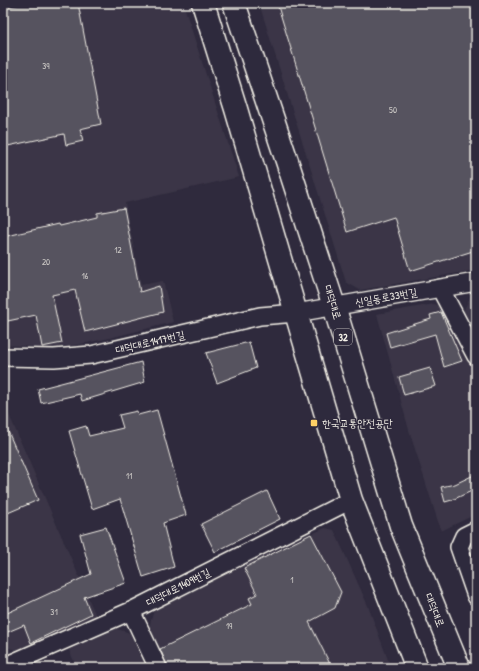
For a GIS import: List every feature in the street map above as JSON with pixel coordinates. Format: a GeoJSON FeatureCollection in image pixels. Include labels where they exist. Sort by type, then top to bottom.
{"type":"FeatureCollection","features":[{"type":"Feature","properties":{"kind":"main road"},"geometry":{"type":"LineString","coordinates":[[203,3],[236,109],[351,500],[417,668]]}},
{"type":"Feature","properties":{"kind":"main road","name":"대덕대로"},"geometry":{"type":"LineString","coordinates":[[234,3],[288,161],[401,526],[460,668]]}},
{"type":"Feature","properties":{"kind":"street","name":"신일동로33번길"},"geometry":{"type":"LineString","coordinates":[[296,313],[476,282]]}},
{"type":"Feature","properties":{"kind":"street"},"geometry":{"type":"LineString","coordinates":[[440,288],[476,356]]}},
{"type":"Feature","properties":{"kind":"street","name":"대덕대로1417번길"},"geometry":{"type":"LineString","coordinates":[[3,357],[54,358],[91,355],[260,316],[296,313]]}},
{"type":"Feature","properties":{"kind":"street","name":"대덕대로1409번길"},"geometry":{"type":"LineString","coordinates":[[3,667],[131,610],[351,500]]}},
{"type":"Feature","properties":{"kind":"street"},"geometry":{"type":"LineString","coordinates":[[476,530],[464,536],[459,547],[476,596]]}},
{"type":"Feature","properties":{"kind":"street"},"geometry":{"type":"LineString","coordinates":[[131,610],[158,668]]}},
{"type":"Feature","properties":{"kind":"shaded area"},"geometry":{"type":"Polygon","coordinates":[[[3,3],[183,3],[239,177],[125,203],[141,285],[163,281],[173,322],[76,345],[52,348],[3,345],[3,3]]]}},
{"type":"Feature","properties":{"kind":"shaded area"},"geometry":{"type":"Polygon","coordinates":[[[259,3],[476,3],[476,270],[360,290],[346,282],[259,3]]]}},
{"type":"Feature","properties":{"kind":"shaded area"},"geometry":{"type":"Polygon","coordinates":[[[476,294],[476,336],[463,312],[471,295],[476,294]]]}},
{"type":"Feature","properties":{"kind":"shaded area"},"geometry":{"type":"Polygon","coordinates":[[[434,304],[442,307],[476,374],[476,514],[441,531],[409,430],[377,314],[434,304]]]}},
{"type":"Feature","properties":{"kind":"shaded area"},"geometry":{"type":"Polygon","coordinates":[[[3,401],[96,616],[16,650],[3,646],[3,401]]]}},
{"type":"Feature","properties":{"kind":"shaded area"},"geometry":{"type":"Polygon","coordinates":[[[325,528],[334,530],[368,606],[391,668],[166,668],[148,631],[154,610],[229,572],[325,528]]]}},
{"type":"Feature","properties":{"kind":"shaded area"},"geometry":{"type":"Polygon","coordinates":[[[114,628],[130,633],[147,668],[77,668],[69,650],[114,628]]]}},
{"type":"Feature","properties":{"kind":"building"},"geometry":{"type":"Polygon","coordinates":[[[25,3],[78,3],[101,124],[80,129],[83,141],[66,145],[64,134],[3,147],[3,8],[25,3]]]}},
{"type":"Feature","properties":{"kind":"building"},"geometry":{"type":"Polygon","coordinates":[[[277,3],[476,3],[476,250],[410,271],[394,217],[347,232],[277,3]]]}},
{"type":"Feature","properties":{"kind":"building"},"geometry":{"type":"Polygon","coordinates":[[[124,208],[140,292],[159,286],[163,312],[85,332],[75,290],[52,295],[62,343],[42,347],[36,315],[3,322],[3,237],[58,224],[59,226],[97,217],[97,213],[124,208]]]}},
{"type":"Feature","properties":{"kind":"building"},"geometry":{"type":"Polygon","coordinates":[[[441,312],[462,361],[444,367],[435,334],[390,347],[386,333],[431,319],[430,315],[441,312]]]}},
{"type":"Feature","properties":{"kind":"building"},"geometry":{"type":"Polygon","coordinates":[[[249,342],[256,368],[217,383],[206,353],[249,342]]]}},
{"type":"Feature","properties":{"kind":"building"},"geometry":{"type":"Polygon","coordinates":[[[141,362],[145,382],[82,401],[80,394],[41,403],[38,389],[141,362]]]}},
{"type":"Feature","properties":{"kind":"building"},"geometry":{"type":"Polygon","coordinates":[[[430,368],[436,386],[404,395],[399,377],[430,368]]]}},
{"type":"Feature","properties":{"kind":"building"},"geometry":{"type":"Polygon","coordinates":[[[157,410],[186,515],[163,523],[174,567],[143,577],[120,499],[92,509],[69,431],[86,426],[89,436],[123,428],[119,415],[137,411],[138,415],[157,410]]]}},
{"type":"Feature","properties":{"kind":"building"},"geometry":{"type":"Polygon","coordinates":[[[3,420],[38,500],[3,515],[3,420]]]}},
{"type":"Feature","properties":{"kind":"building"},"geometry":{"type":"Polygon","coordinates":[[[476,474],[476,489],[445,502],[441,487],[455,484],[476,474]]]}},
{"type":"Feature","properties":{"kind":"building"},"geometry":{"type":"Polygon","coordinates":[[[267,491],[280,519],[215,552],[201,524],[267,491]]]}},
{"type":"Feature","properties":{"kind":"building"},"geometry":{"type":"Polygon","coordinates":[[[106,527],[126,583],[84,597],[91,614],[31,643],[24,625],[3,634],[3,615],[91,574],[80,534],[106,527]]]}},
{"type":"Feature","properties":{"kind":"building"},"geometry":{"type":"Polygon","coordinates":[[[311,534],[341,592],[335,608],[309,622],[332,668],[168,668],[160,649],[252,604],[249,598],[257,594],[244,568],[311,534]]]}},
{"type":"Feature","properties":{"kind":"place","name":"한국교통안전공단"},"geometry":{"type":"Point","coordinates":[314,423]}}]}
